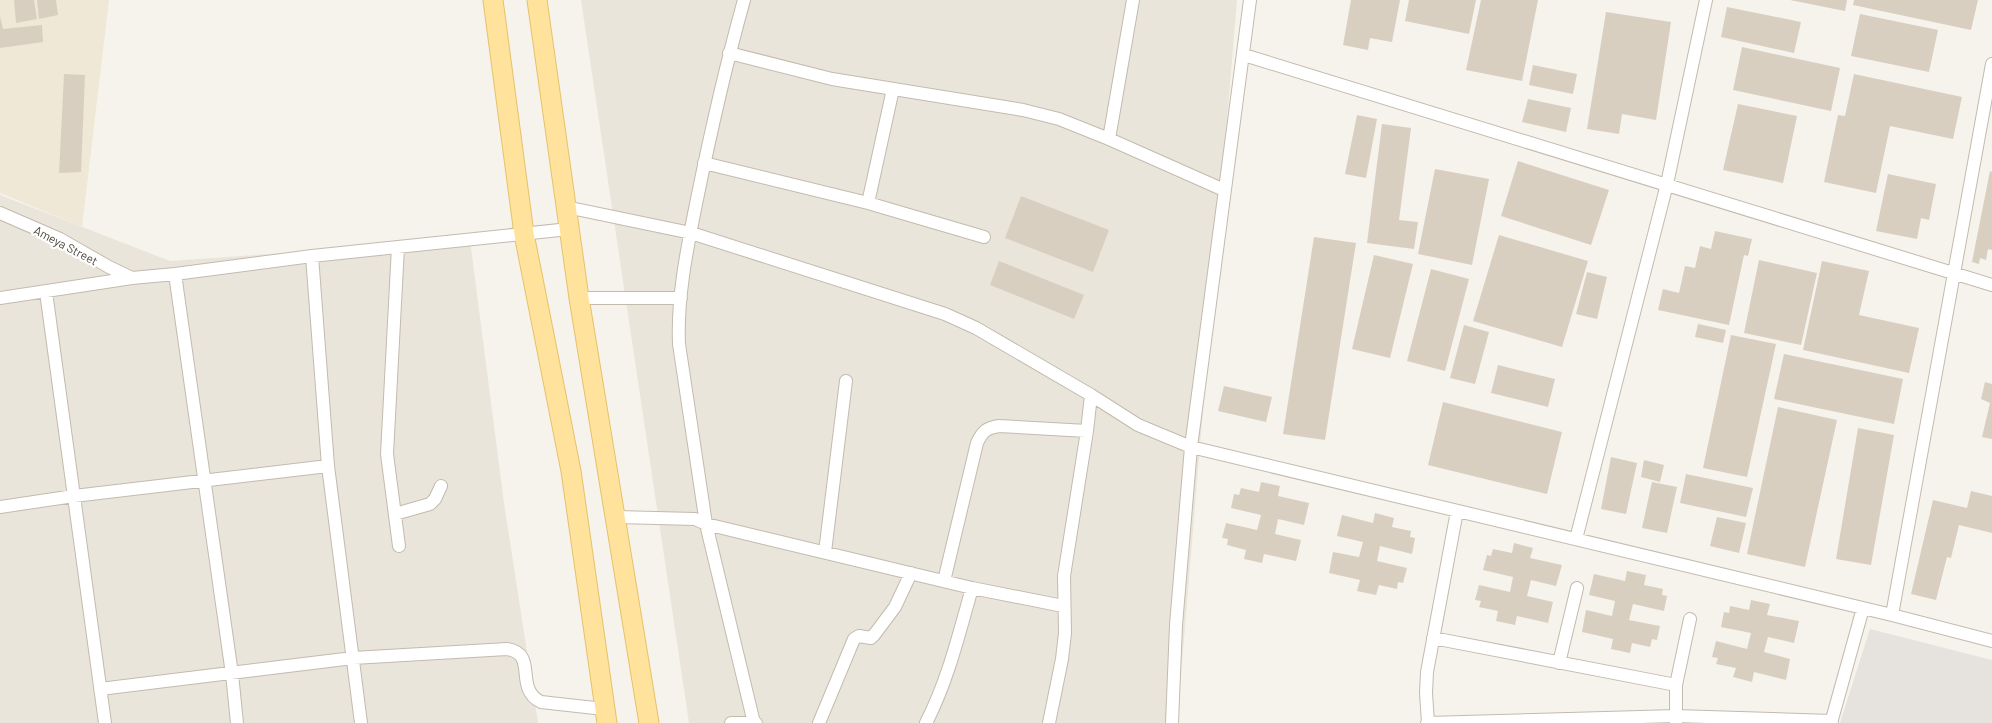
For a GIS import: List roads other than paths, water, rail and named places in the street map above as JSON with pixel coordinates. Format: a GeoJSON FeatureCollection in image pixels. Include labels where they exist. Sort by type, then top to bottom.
{"type":"FeatureCollection","features":[{"type":"Feature","properties":{"kind":"main road"},"geometry":{"type":"LineString","coordinates":[[492,0],[524,234],[571,471],[605,716]]}},
{"type":"Feature","properties":{"kind":"main road"},"geometry":{"type":"LineString","coordinates":[[537,0],[579,298],[649,723]]}},
{"type":"Feature","properties":{"kind":"street"},"geometry":{"type":"LineString","coordinates":[[731,723],[755,723],[706,524],[678,344],[681,298],[690,233],[729,52],[744,0]]}},
{"type":"Feature","properties":{"kind":"street"},"geometry":{"type":"LineString","coordinates":[[1109,139],[1133,0]]}},
{"type":"Feature","properties":{"kind":"street"},"geometry":{"type":"LineString","coordinates":[[1172,723],[1177,616],[1191,447],[1250,0]]}},
{"type":"Feature","properties":{"kind":"street"},"geometry":{"type":"LineString","coordinates":[[1576,539],[1667,184],[1706,0]]}},
{"type":"Feature","properties":{"kind":"street"},"geometry":{"type":"LineString","coordinates":[[729,52],[832,79],[1023,110],[1059,119],[1224,190]]}},
{"type":"Feature","properties":{"kind":"street"},"geometry":{"type":"LineString","coordinates":[[1244,55],[1992,285]]}},
{"type":"Feature","properties":{"kind":"street"},"geometry":{"type":"LineString","coordinates":[[1892,615],[1992,64]]}},
{"type":"Feature","properties":{"kind":"street"},"geometry":{"type":"LineString","coordinates":[[868,203],[893,89]]}},
{"type":"Feature","properties":{"kind":"street"},"geometry":{"type":"LineString","coordinates":[[704,163],[868,203],[984,237]]}},
{"type":"Feature","properties":{"kind":"street"},"geometry":{"type":"LineString","coordinates":[[566,208],[690,233],[962,321],[1091,395],[1138,425],[1191,447],[1892,615],[1992,641]]}},
{"type":"Feature","properties":{"kind":"street","name":"Ameya Street"},"geometry":{"type":"LineString","coordinates":[[0,213],[60,239],[132,278]]}},
{"type":"Feature","properties":{"kind":"street"},"geometry":{"type":"LineString","coordinates":[[0,298],[132,278],[312,256],[569,229]]}},
{"type":"Feature","properties":{"kind":"street"},"geometry":{"type":"LineString","coordinates":[[398,247],[387,454],[399,546]]}},
{"type":"Feature","properties":{"kind":"street"},"geometry":{"type":"LineString","coordinates":[[312,256],[328,466],[361,723]]}},
{"type":"Feature","properties":{"kind":"street"},"geometry":{"type":"LineString","coordinates":[[175,274],[232,674],[237,723]]}},
{"type":"Feature","properties":{"kind":"street"},"geometry":{"type":"LineString","coordinates":[[46,292],[105,723]]}},
{"type":"Feature","properties":{"kind":"street"},"geometry":{"type":"LineString","coordinates":[[579,298],[681,298]]}},
{"type":"Feature","properties":{"kind":"street"},"geometry":{"type":"LineString","coordinates":[[825,552],[846,381]]}},
{"type":"Feature","properties":{"kind":"street"},"geometry":{"type":"LineString","coordinates":[[1049,723],[1062,659],[1065,633],[1063,606],[1064,576],[1091,395]]}},
{"type":"Feature","properties":{"kind":"street"},"geometry":{"type":"LineString","coordinates":[[944,580],[977,443],[982,433],[990,427],[999,426],[1086,431]]}},
{"type":"Feature","properties":{"kind":"street"},"geometry":{"type":"LineString","coordinates":[[0,506],[328,466]]}},
{"type":"Feature","properties":{"kind":"street"},"geometry":{"type":"LineString","coordinates":[[395,514],[430,504],[435,499],[441,486]]}},
{"type":"Feature","properties":{"kind":"street"},"geometry":{"type":"LineString","coordinates":[[1457,511],[1427,672],[1428,723],[1676,720],[1832,722],[1863,608]]}},
{"type":"Feature","properties":{"kind":"street"},"geometry":{"type":"LineString","coordinates":[[616,517],[695,519],[706,524],[972,588],[1063,606]]}},
{"type":"Feature","properties":{"kind":"street"},"geometry":{"type":"LineString","coordinates":[[819,723],[854,639],[859,636],[871,638],[874,635],[895,607],[911,573]]}},
{"type":"Feature","properties":{"kind":"street"},"geometry":{"type":"LineString","coordinates":[[926,723],[940,696],[972,588]]}},
{"type":"Feature","properties":{"kind":"street"},"geometry":{"type":"LineString","coordinates":[[1559,663],[1577,588]]}},
{"type":"Feature","properties":{"kind":"street"},"geometry":{"type":"LineString","coordinates":[[1676,720],[1676,686],[1690,619]]}},
{"type":"Feature","properties":{"kind":"street"},"geometry":{"type":"LineString","coordinates":[[1434,638],[1676,686]]}},
{"type":"Feature","properties":{"kind":"street"},"geometry":{"type":"LineString","coordinates":[[100,690],[353,658],[507,649],[517,650],[522,655],[528,690],[532,698],[541,702],[605,716]]}}]}
